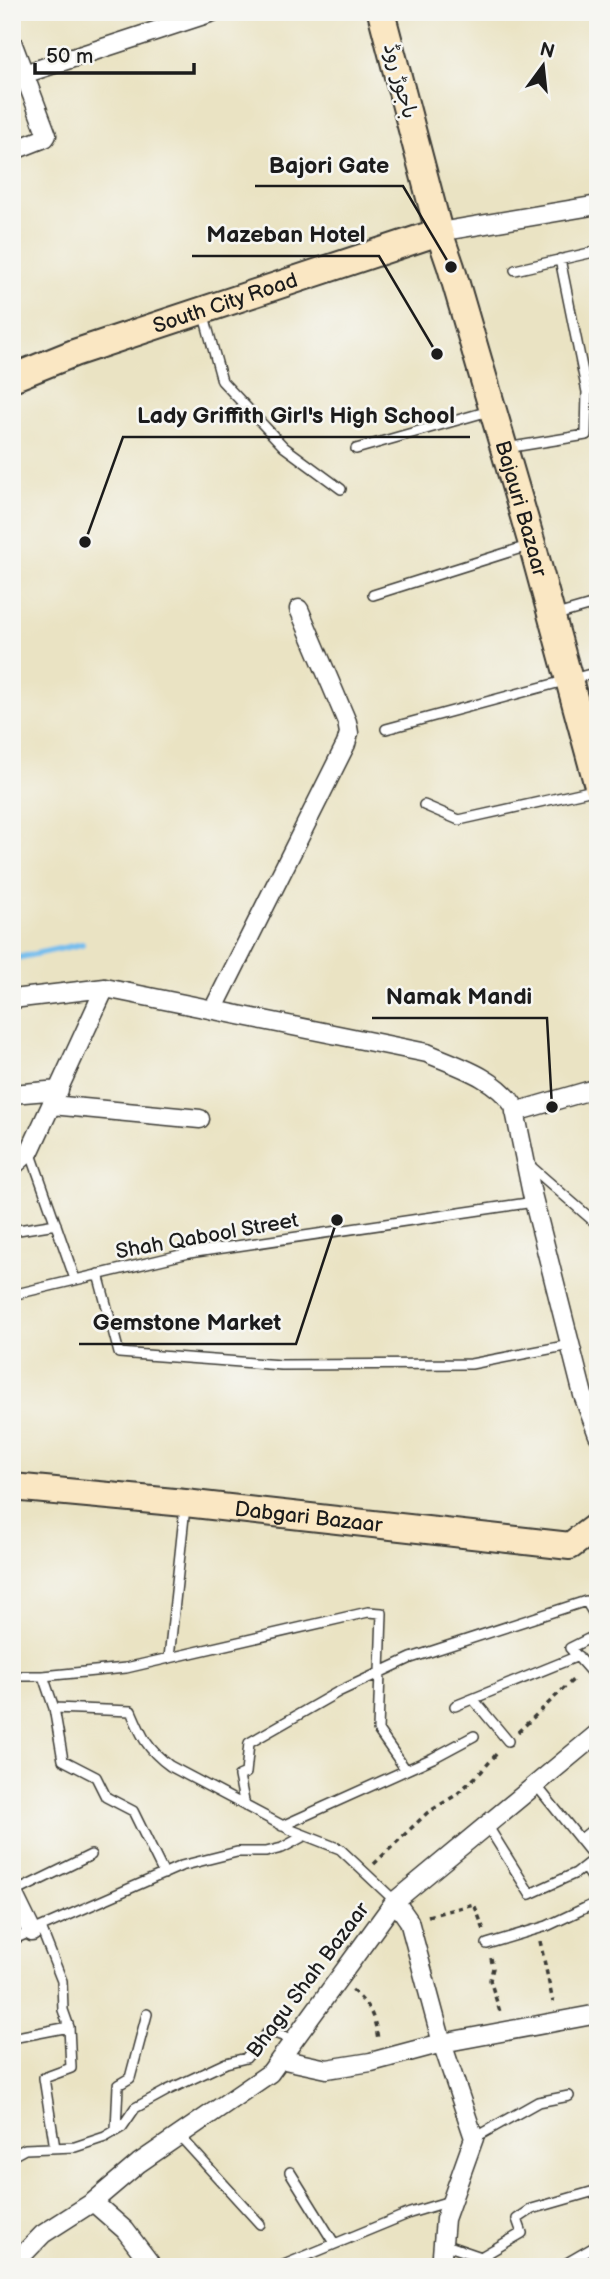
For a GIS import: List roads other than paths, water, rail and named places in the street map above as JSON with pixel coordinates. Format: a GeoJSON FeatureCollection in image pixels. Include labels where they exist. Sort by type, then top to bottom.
{"type":"FeatureCollection","features":[{"type":"Feature","properties":{"kind":"main road","name":"باجوڑ روڈ"},"geometry":{"type":"LineString","coordinates":[[382,12],[439,232]]}},
{"type":"Feature","properties":{"kind":"main road","name":"South City Road"},"geometry":{"type":"LineString","coordinates":[[12,378],[203,310],[439,232]]}},
{"type":"Feature","properties":{"kind":"main road","name":"Bajauri Bazaar"},"geometry":{"type":"LineString","coordinates":[[439,232],[532,544],[598,788]]}},
{"type":"Feature","properties":{"kind":"main road","name":"Dabgari Bazaar"},"geometry":{"type":"LineString","coordinates":[[12,1487],[185,1503],[570,1546],[598,1525]]}},
{"type":"Feature","properties":{"kind":"street"},"geometry":{"type":"LineString","coordinates":[[24,74],[213,12]]}},
{"type":"Feature","properties":{"kind":"street"},"geometry":{"type":"LineString","coordinates":[[12,42],[47,135],[12,151]]}},
{"type":"Feature","properties":{"kind":"street"},"geometry":{"type":"LineString","coordinates":[[439,232],[598,205]]}},
{"type":"Feature","properties":{"kind":"street"},"geometry":{"type":"LineString","coordinates":[[213,1010],[346,744],[349,733],[347,722],[299,610]]}},
{"type":"Feature","properties":{"kind":"street"},"geometry":{"type":"LineString","coordinates":[[12,1167],[30,1151],[105,988]]}},
{"type":"Feature","properties":{"kind":"street"},"geometry":{"type":"LineString","coordinates":[[12,999],[105,988],[427,1053],[489,1082],[509,1098],[515,1112],[524,1161],[570,1345],[583,1395],[598,1435]]}},
{"type":"Feature","properties":{"kind":"street"},"geometry":{"type":"LineString","coordinates":[[515,1112],[598,1088]]}},
{"type":"Feature","properties":{"kind":"street"},"geometry":{"type":"LineString","coordinates":[[12,1094],[200,1119]]}},
{"type":"Feature","properties":{"kind":"street","name":"Bhagu Shah Bazaar"},"geometry":{"type":"LineString","coordinates":[[12,2266],[43,2234],[93,2202],[139,2162],[270,2073],[395,1901],[598,1733]]}},
{"type":"Feature","properties":{"kind":"street"},"geometry":{"type":"LineString","coordinates":[[13,1892],[36,1930]]}},
{"type":"Feature","properties":{"kind":"street"},"geometry":{"type":"LineString","coordinates":[[395,1901],[409,1921],[442,2043],[474,2138],[445,2219],[442,2256]]}},
{"type":"Feature","properties":{"kind":"street"},"geometry":{"type":"LineString","coordinates":[[280,2059],[327,2069],[381,2060],[442,2043],[598,2014]]}},
{"type":"Feature","properties":{"kind":"street"},"geometry":{"type":"LineString","coordinates":[[93,2202],[125,2230],[153,2267]]}},
{"type":"Feature","properties":{"kind":"lane"},"geometry":{"type":"LineString","coordinates":[[515,270],[598,251]]}},
{"type":"Feature","properties":{"kind":"lane"},"geometry":{"type":"LineString","coordinates":[[504,449],[586,435],[587,392],[560,259]]}},
{"type":"Feature","properties":{"kind":"lane"},"geometry":{"type":"LineString","coordinates":[[203,310],[222,381],[284,447],[341,489]]}},
{"type":"Feature","properties":{"kind":"lane"},"geometry":{"type":"LineString","coordinates":[[587,392],[598,393]]}},
{"type":"Feature","properties":{"kind":"lane"},"geometry":{"type":"LineString","coordinates":[[356,449],[493,410]]}},
{"type":"Feature","properties":{"kind":"lane"},"geometry":{"type":"LineString","coordinates":[[373,595],[532,544]]}},
{"type":"Feature","properties":{"kind":"lane"},"geometry":{"type":"LineString","coordinates":[[551,616],[598,603]]}},
{"type":"Feature","properties":{"kind":"lane"},"geometry":{"type":"LineString","coordinates":[[386,729],[598,672]]}},
{"type":"Feature","properties":{"kind":"lane"},"geometry":{"type":"LineString","coordinates":[[424,805],[459,820],[598,788]]}},
{"type":"Feature","properties":{"kind":"lane"},"geometry":{"type":"LineString","coordinates":[[30,1151],[75,1279]]}},
{"type":"Feature","properties":{"kind":"lane"},"geometry":{"type":"LineString","coordinates":[[524,1161],[598,1225]]}},
{"type":"Feature","properties":{"kind":"lane","name":"Shah Qabool Street"},"geometry":{"type":"LineString","coordinates":[[12,1295],[189,1252],[534,1202]]}},
{"type":"Feature","properties":{"kind":"lane"},"geometry":{"type":"LineString","coordinates":[[12,1231],[55,1224]]}},
{"type":"Feature","properties":{"kind":"lane"},"geometry":{"type":"LineString","coordinates":[[98,1273],[119,1353],[281,1365],[471,1364],[570,1345]]}},
{"type":"Feature","properties":{"kind":"lane"},"geometry":{"type":"LineString","coordinates":[[169,1658],[185,1503]]}},
{"type":"Feature","properties":{"kind":"lane"},"geometry":{"type":"LineString","coordinates":[[246,1806],[239,1776],[246,1773],[249,1743],[338,1692],[411,1658],[586,1601],[598,1621]]}},
{"type":"Feature","properties":{"kind":"lane"},"geometry":{"type":"LineString","coordinates":[[12,1676],[43,1676],[126,1668],[368,1612],[382,1613],[378,1730],[406,1770]]}},
{"type":"Feature","properties":{"kind":"lane"},"geometry":{"type":"LineString","coordinates":[[598,1634],[570,1648],[598,1680]]}},
{"type":"Feature","properties":{"kind":"lane"},"geometry":{"type":"LineString","coordinates":[[455,1706],[578,1656]]}},
{"type":"Feature","properties":{"kind":"lane"},"geometry":{"type":"LineString","coordinates":[[43,1676],[54,1708],[63,1760],[96,1777],[106,1797],[133,1811],[164,1874]]}},
{"type":"Feature","properties":{"kind":"lane"},"geometry":{"type":"LineString","coordinates":[[473,1699],[508,1741]]}},
{"type":"Feature","properties":{"kind":"lane"},"geometry":{"type":"LineString","coordinates":[[54,1708],[131,1711],[143,1740],[153,1754],[170,1766],[282,1826],[340,1849],[395,1901]]}},
{"type":"Feature","properties":{"kind":"lane"},"geometry":{"type":"LineString","coordinates":[[282,1826],[433,1758],[474,1736]]}},
{"type":"Feature","properties":{"kind":"lane"},"geometry":{"type":"LineString","coordinates":[[487,1825],[530,1894],[584,1867],[595,1858],[536,1785]]}},
{"type":"Feature","properties":{"kind":"lane"},"geometry":{"type":"LineString","coordinates":[[580,1840],[598,1825]]}},
{"type":"Feature","properties":{"kind":"lane"},"geometry":{"type":"LineString","coordinates":[[12,1940],[195,1861],[266,1852],[282,1848],[304,1836]]}},
{"type":"Feature","properties":{"kind":"lane"},"geometry":{"type":"LineString","coordinates":[[13,1892],[91,1855]]}},
{"type":"Feature","properties":{"kind":"lane"},"geometry":{"type":"LineString","coordinates":[[584,1867],[598,1888]]}},
{"type":"Feature","properties":{"kind":"lane"},"geometry":{"type":"LineString","coordinates":[[487,1944],[537,1929],[598,1902]]}},
{"type":"Feature","properties":{"kind":"lane"},"geometry":{"type":"LineString","coordinates":[[36,1930],[62,1981],[63,2010],[69,2027],[71,2068],[44,2078],[55,2148]]}},
{"type":"Feature","properties":{"kind":"lane"},"geometry":{"type":"LineString","coordinates":[[116,2130],[118,2085],[130,2078],[147,2014]]}},
{"type":"Feature","properties":{"kind":"lane"},"geometry":{"type":"LineString","coordinates":[[12,2038],[69,2027]]}},
{"type":"Feature","properties":{"kind":"lane"},"geometry":{"type":"LineString","coordinates":[[12,2156],[25,2149],[75,2147],[116,2130],[122,2127],[135,2108],[226,2063],[246,2058],[270,2031],[294,2040]]}},
{"type":"Feature","properties":{"kind":"lane"},"geometry":{"type":"LineString","coordinates":[[474,2138],[538,2102],[569,2096]]}},
{"type":"Feature","properties":{"kind":"lane"},"geometry":{"type":"LineString","coordinates":[[179,2135],[261,2224]]}},
{"type":"Feature","properties":{"kind":"lane"},"geometry":{"type":"LineString","coordinates":[[290,2172],[334,2243]]}},
{"type":"Feature","properties":{"kind":"lane"},"geometry":{"type":"LineString","coordinates":[[442,2256],[481,2257],[522,2233],[517,2219],[532,2209],[598,2190]]}},
{"type":"Feature","properties":{"kind":"lane"},"geometry":{"type":"LineString","coordinates":[[279,2267],[410,2213],[452,2200]]}},
{"type":"Feature","properties":{"kind":"lane"},"geometry":{"type":"LineString","coordinates":[[560,2267],[598,2245]]}},
{"type":"Feature","properties":{"kind":"lane"},"geometry":{"type":"LineString","coordinates":[[442,2256],[463,2267]]}},
{"type":"Feature","properties":{"kind":"waterway"},"geometry":{"type":"LineString","coordinates":[[12,959],[82,944]]}},
{"type":"Feature","properties":{"kind":"place","name":"Bajori Gate"},"geometry":{"type":"Point","coordinates":[451,267]}},
{"type":"Feature","properties":{"kind":"place","name":"Mazeban Hotel"},"geometry":{"type":"Point","coordinates":[437,354]}},
{"type":"Feature","properties":{"kind":"place","name":"Lady Griffith Girl's High School"},"geometry":{"type":"Point","coordinates":[85,542]}},
{"type":"Feature","properties":{"kind":"place","name":"Namak Mandi"},"geometry":{"type":"Point","coordinates":[552,1107]}},
{"type":"Feature","properties":{"kind":"place","name":"Gemstone Market"},"geometry":{"type":"Point","coordinates":[337,1220]}}]}
